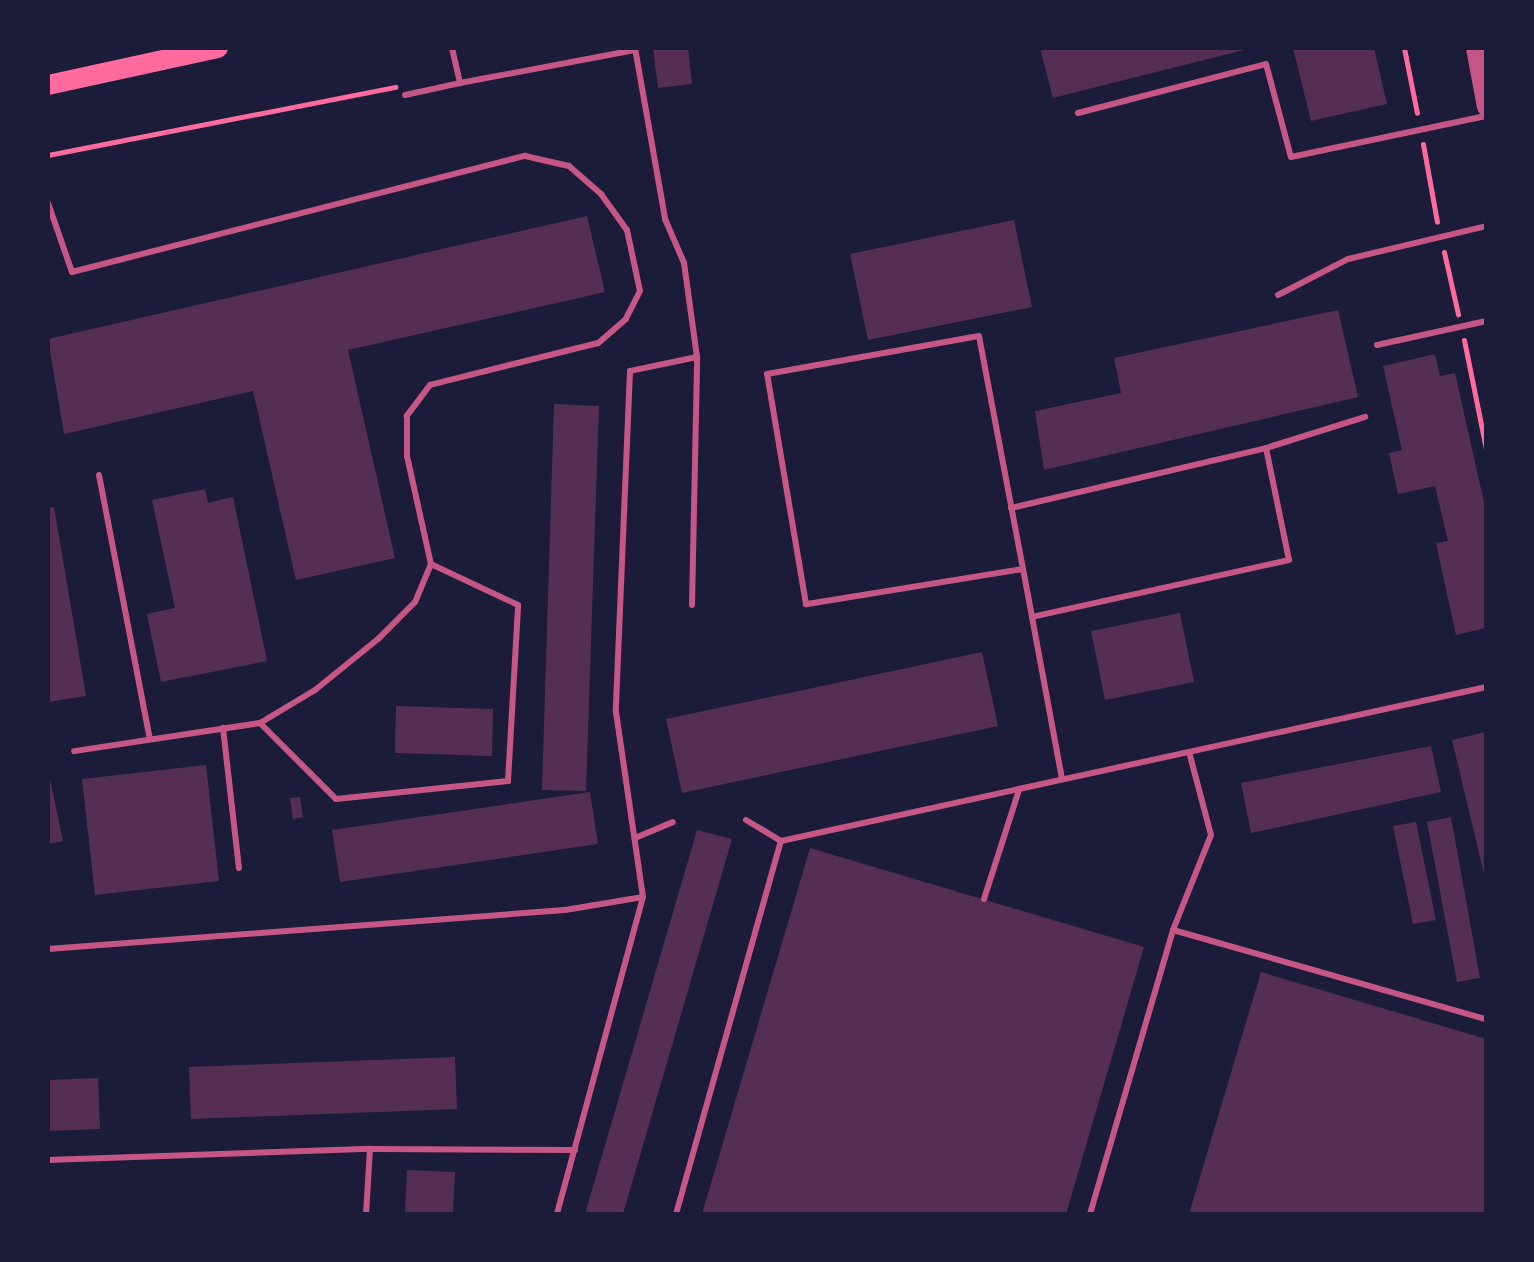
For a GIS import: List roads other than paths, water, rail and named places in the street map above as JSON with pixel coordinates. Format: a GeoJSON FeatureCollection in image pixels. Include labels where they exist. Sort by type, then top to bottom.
{"type":"FeatureCollection","features":[{"type":"Feature","properties":{"kind":"main road"},"geometry":{"type":"LineString","coordinates":[[48,84],[218,48]]}},
{"type":"Feature","properties":{"kind":"street"},"geometry":{"type":"LineString","coordinates":[[1475,48],[1486,107]]}},
{"type":"Feature","properties":{"kind":"lane"},"geometry":{"type":"LineString","coordinates":[[452,48],[460,82]]}},
{"type":"Feature","properties":{"kind":"lane"},"geometry":{"type":"LineString","coordinates":[[405,95],[635,49],[665,219],[684,263],[697,357],[692,605]]}},
{"type":"Feature","properties":{"kind":"lane"},"geometry":{"type":"LineString","coordinates":[[1078,113],[1266,64],[1292,157],[1486,116]]}},
{"type":"Feature","properties":{"kind":"lane"},"geometry":{"type":"LineString","coordinates":[[48,202],[72,272],[524,156],[569,166],[600,194],[627,230],[640,291],[626,319],[598,343],[430,385],[406,416],[407,456],[431,564],[415,602],[378,639],[315,690],[260,723],[74,750]]}},
{"type":"Feature","properties":{"kind":"lane"},"geometry":{"type":"LineString","coordinates":[[1278,295],[1348,259],[1486,226]]}},
{"type":"Feature","properties":{"kind":"lane"},"geometry":{"type":"LineString","coordinates":[[1377,345],[1486,321]]}},
{"type":"Feature","properties":{"kind":"lane"},"geometry":{"type":"LineString","coordinates":[[1023,569],[806,604],[768,374],[979,336],[1011,508],[1023,569],[1032,617],[1062,779]]}},
{"type":"Feature","properties":{"kind":"lane"},"geometry":{"type":"LineString","coordinates":[[557,1214],[644,897],[616,712],[630,371],[697,357]]}},
{"type":"Feature","properties":{"kind":"lane"},"geometry":{"type":"LineString","coordinates":[[1011,508],[1266,448],[1365,417]]}},
{"type":"Feature","properties":{"kind":"lane"},"geometry":{"type":"LineString","coordinates":[[1032,617],[1288,560],[1266,448]]}},
{"type":"Feature","properties":{"kind":"lane"},"geometry":{"type":"LineString","coordinates":[[99,476],[150,739]]}},
{"type":"Feature","properties":{"kind":"lane"},"geometry":{"type":"LineString","coordinates":[[260,723],[336,799],[508,781],[518,605],[431,564]]}},
{"type":"Feature","properties":{"kind":"lane"},"geometry":{"type":"LineString","coordinates":[[746,820],[782,840],[1486,687]]}},
{"type":"Feature","properties":{"kind":"lane"},"geometry":{"type":"LineString","coordinates":[[223,728],[239,868]]}},
{"type":"Feature","properties":{"kind":"lane"},"geometry":{"type":"LineString","coordinates":[[1090,1214],[1173,930],[1211,835],[1190,752]]}},
{"type":"Feature","properties":{"kind":"lane"},"geometry":{"type":"LineString","coordinates":[[984,900],[1019,789]]}},
{"type":"Feature","properties":{"kind":"lane"},"geometry":{"type":"LineString","coordinates":[[635,838],[673,822]]}},
{"type":"Feature","properties":{"kind":"lane"},"geometry":{"type":"LineString","coordinates":[[676,1214],[782,840]]}},
{"type":"Feature","properties":{"kind":"lane"},"geometry":{"type":"LineString","coordinates":[[48,948],[565,910],[644,897]]}},
{"type":"Feature","properties":{"kind":"lane"},"geometry":{"type":"LineString","coordinates":[[1173,930],[1486,1019]]}},
{"type":"Feature","properties":{"kind":"lane"},"geometry":{"type":"LineString","coordinates":[[48,1160],[370,1149],[574,1150]]}},
{"type":"Feature","properties":{"kind":"lane"},"geometry":{"type":"LineString","coordinates":[[366,1214],[370,1149]]}}]}
